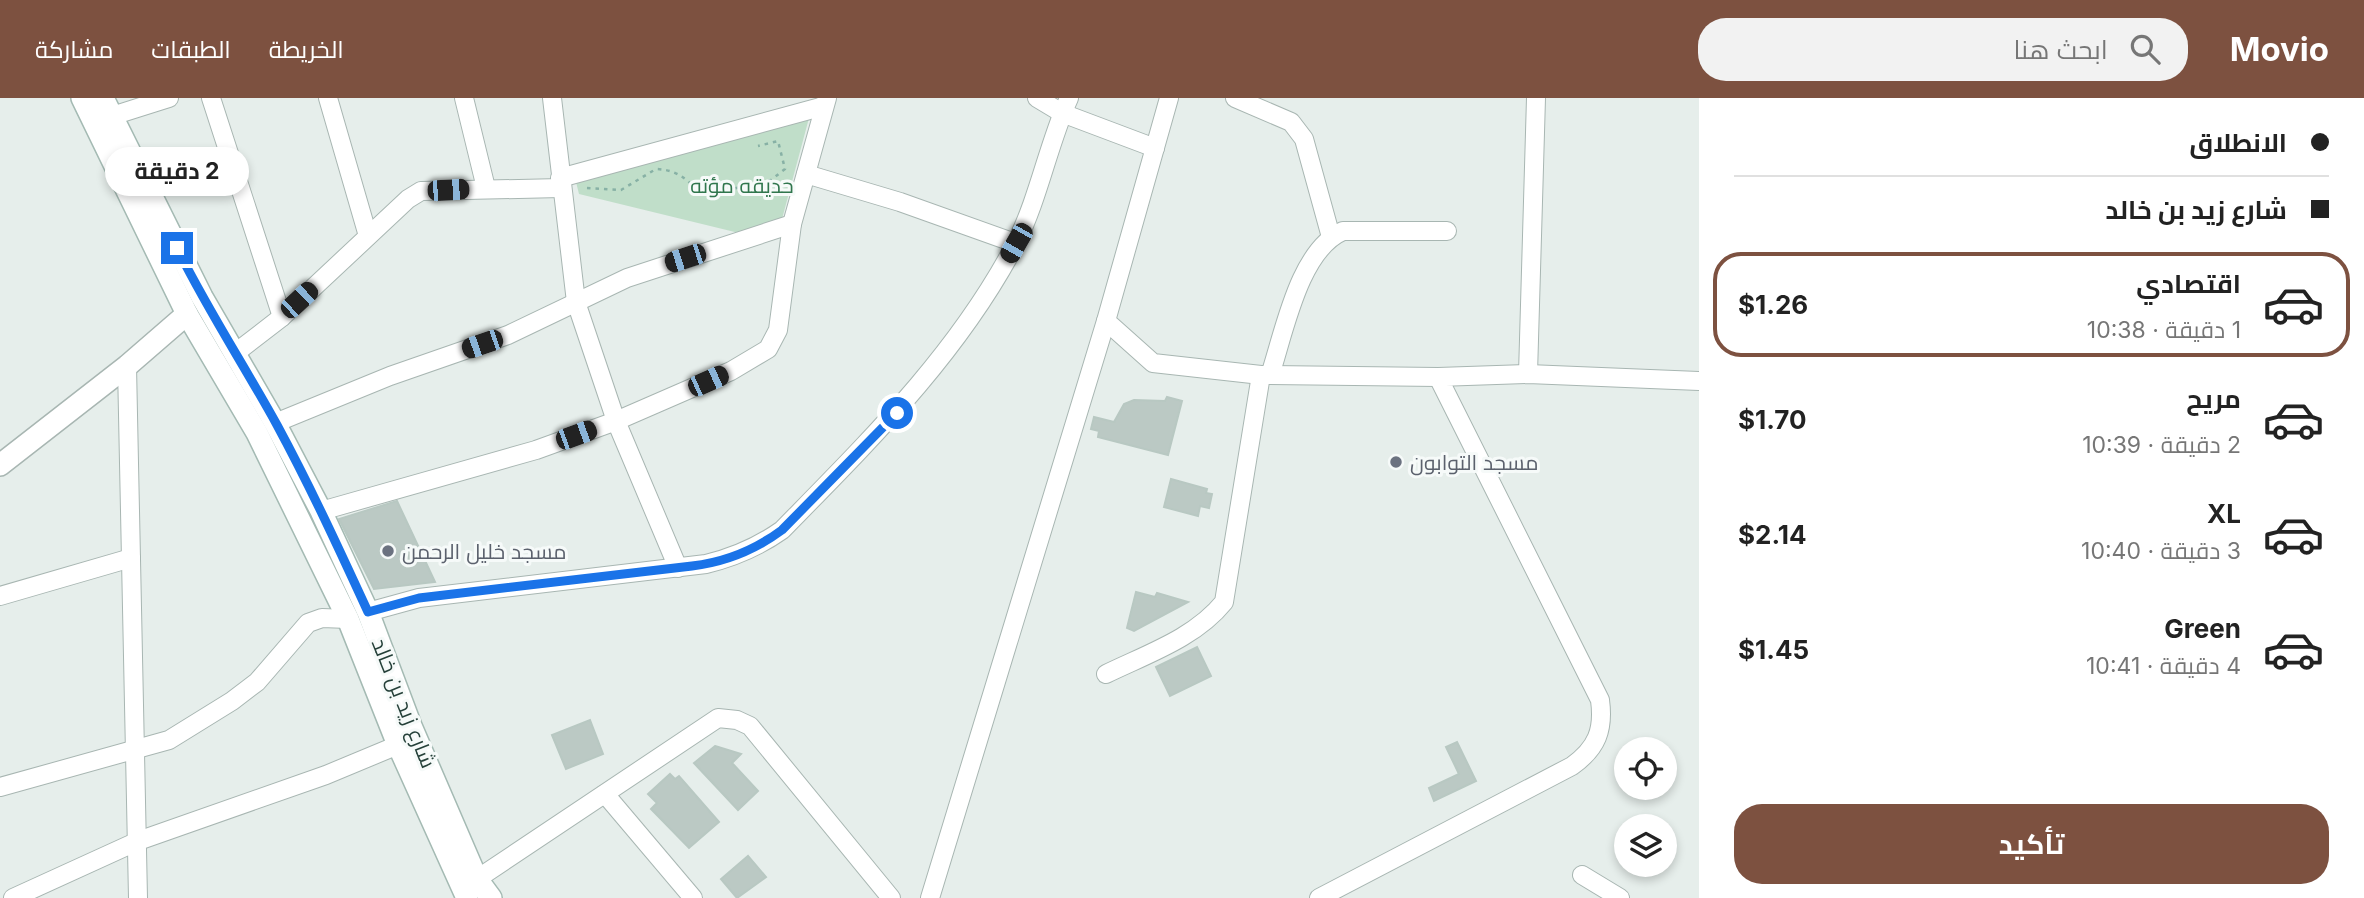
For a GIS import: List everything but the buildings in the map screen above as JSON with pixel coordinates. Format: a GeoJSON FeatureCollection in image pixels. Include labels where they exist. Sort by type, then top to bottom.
{"type":"FeatureCollection","features":[{"type":"Feature","properties":{"kind":"main road","name":"شارع زيد بن خالد"},"geometry":{"type":"LineString","coordinates":[[82,98],[187,314],[257,433],[358,616],[411,726],[469,893]]}},
{"type":"Feature","properties":{"kind":"main road","name":"شارع زيد بن خالد"},"geometry":{"type":"LineString","coordinates":[[108,107],[202,297],[275,423],[321,511],[358,616],[398,745],[469,893]]}},
{"type":"Feature","properties":{"kind":"main road"},"geometry":{"type":"LineString","coordinates":[[0,465],[127,366],[187,314]]}},
{"type":"Feature","properties":{"kind":"main road","name":"شارع زيد بن خالد"},"geometry":{"type":"LineString","coordinates":[[469,893],[491,898]]}},
{"type":"Feature","properties":{"kind":"street"},"geometry":{"type":"LineString","coordinates":[[108,107],[169,98]]}},
{"type":"Feature","properties":{"kind":"street"},"geometry":{"type":"LineString","coordinates":[[211,98],[282,317]]}},
{"type":"Feature","properties":{"kind":"street"},"geometry":{"type":"LineString","coordinates":[[328,98],[368,236]]}},
{"type":"Feature","properties":{"kind":"street"},"geometry":{"type":"LineString","coordinates":[[464,98],[486,188]]}},
{"type":"Feature","properties":{"kind":"street"},"geometry":{"type":"LineString","coordinates":[[552,98],[566,184],[576,303],[616,421],[678,568]]}},
{"type":"Feature","properties":{"kind":"street"},"geometry":{"type":"LineString","coordinates":[[1037,98],[1065,105],[1155,148]]}},
{"type":"Feature","properties":{"kind":"street"},"geometry":{"type":"LineString","coordinates":[[930,898],[1106,321],[1169,98]]}},
{"type":"Feature","properties":{"kind":"street"},"geometry":{"type":"LineString","coordinates":[[1236,98],[1291,122],[1304,139],[1331,237]]}},
{"type":"Feature","properties":{"kind":"street"},"geometry":{"type":"LineString","coordinates":[[1528,374],[1536,98]]}},
{"type":"Feature","properties":{"kind":"street"},"geometry":{"type":"LineString","coordinates":[[234,354],[282,317],[368,236],[421,191],[566,184],[826,102]]}},
{"type":"Feature","properties":{"kind":"street"},"geometry":{"type":"LineString","coordinates":[[321,511],[536,450],[616,421],[731,371],[768,349],[778,330],[792,224],[826,102]]}},
{"type":"Feature","properties":{"kind":"street"},"geometry":{"type":"LineString","coordinates":[[0,787],[136,750],[179,735],[245,692],[268,671],[308,623],[322,618],[358,616],[419,598],[678,568],[730,559],[767,541],[782,530],[897,413],[975,313],[1016,243],[1065,105]]}},
{"type":"Feature","properties":{"kind":"street"},"geometry":{"type":"LineString","coordinates":[[806,174],[900,202],[1016,243]]}},
{"type":"Feature","properties":{"kind":"street"},"geometry":{"type":"LineString","coordinates":[[275,423],[390,376],[508,335],[627,278],[792,224]]}},
{"type":"Feature","properties":{"kind":"street"},"geometry":{"type":"LineString","coordinates":[[1106,674],[1209,621],[1224,602],[1266,375],[1299,283],[1331,237],[1343,231],[1447,231]]}},
{"type":"Feature","properties":{"kind":"street"},"geometry":{"type":"LineString","coordinates":[[1106,321],[1153,363],[1266,375],[1438,377],[1528,374],[1699,381]]}},
{"type":"Feature","properties":{"kind":"street"},"geometry":{"type":"LineString","coordinates":[[127,366],[138,898]]}},
{"type":"Feature","properties":{"kind":"street"},"geometry":{"type":"LineString","coordinates":[[1318,898],[1345,892],[1572,766],[1588,755],[1599,738],[1603,719],[1600,700],[1438,377]]}},
{"type":"Feature","properties":{"kind":"street"},"geometry":{"type":"LineString","coordinates":[[0,596],[131,558]]}},
{"type":"Feature","properties":{"kind":"street"},"geometry":{"type":"LineString","coordinates":[[469,893],[605,794],[718,718],[737,720],[750,726],[891,898]]}},
{"type":"Feature","properties":{"kind":"street"},"geometry":{"type":"LineString","coordinates":[[13,898],[138,841],[326,775],[398,745]]}},
{"type":"Feature","properties":{"kind":"street"},"geometry":{"type":"LineString","coordinates":[[605,794],[693,898]]}},
{"type":"Feature","properties":{"kind":"street"},"geometry":{"type":"LineString","coordinates":[[1582,876],[1620,898]]}},
{"type":"Feature","properties":{"kind":"path"},"geometry":{"type":"LineString","coordinates":[[566,184],[621,190],[656,169],[681,174],[703,192],[711,194],[771,180],[785,169],[778,141],[758,146]]}},
{"type":"Feature","properties":{"kind":"green space","name":"حديقه مؤته"},"geometry":{"type":"Polygon","coordinates":[[[809,118],[782,219],[743,234],[579,194],[576,182],[809,118]]]}},
{"type":"Feature","properties":{"kind":"place","name":"مسجد التوابون"},"geometry":{"type":"Point","coordinates":[1396,462]}},
{"type":"Feature","properties":{"kind":"place","name":"مسجد خليل الرحمن"},"geometry":{"type":"Point","coordinates":[388,551]}},
{"type":"Feature","properties":{"kind":"route"},"geometry":{"type":"LineString","coordinates":[[177,248],[202,297],[275,423],[321,511],[368,612],[419,598],[692,566],[730,559],[767,541],[782,530],[897,413]]}}]}
